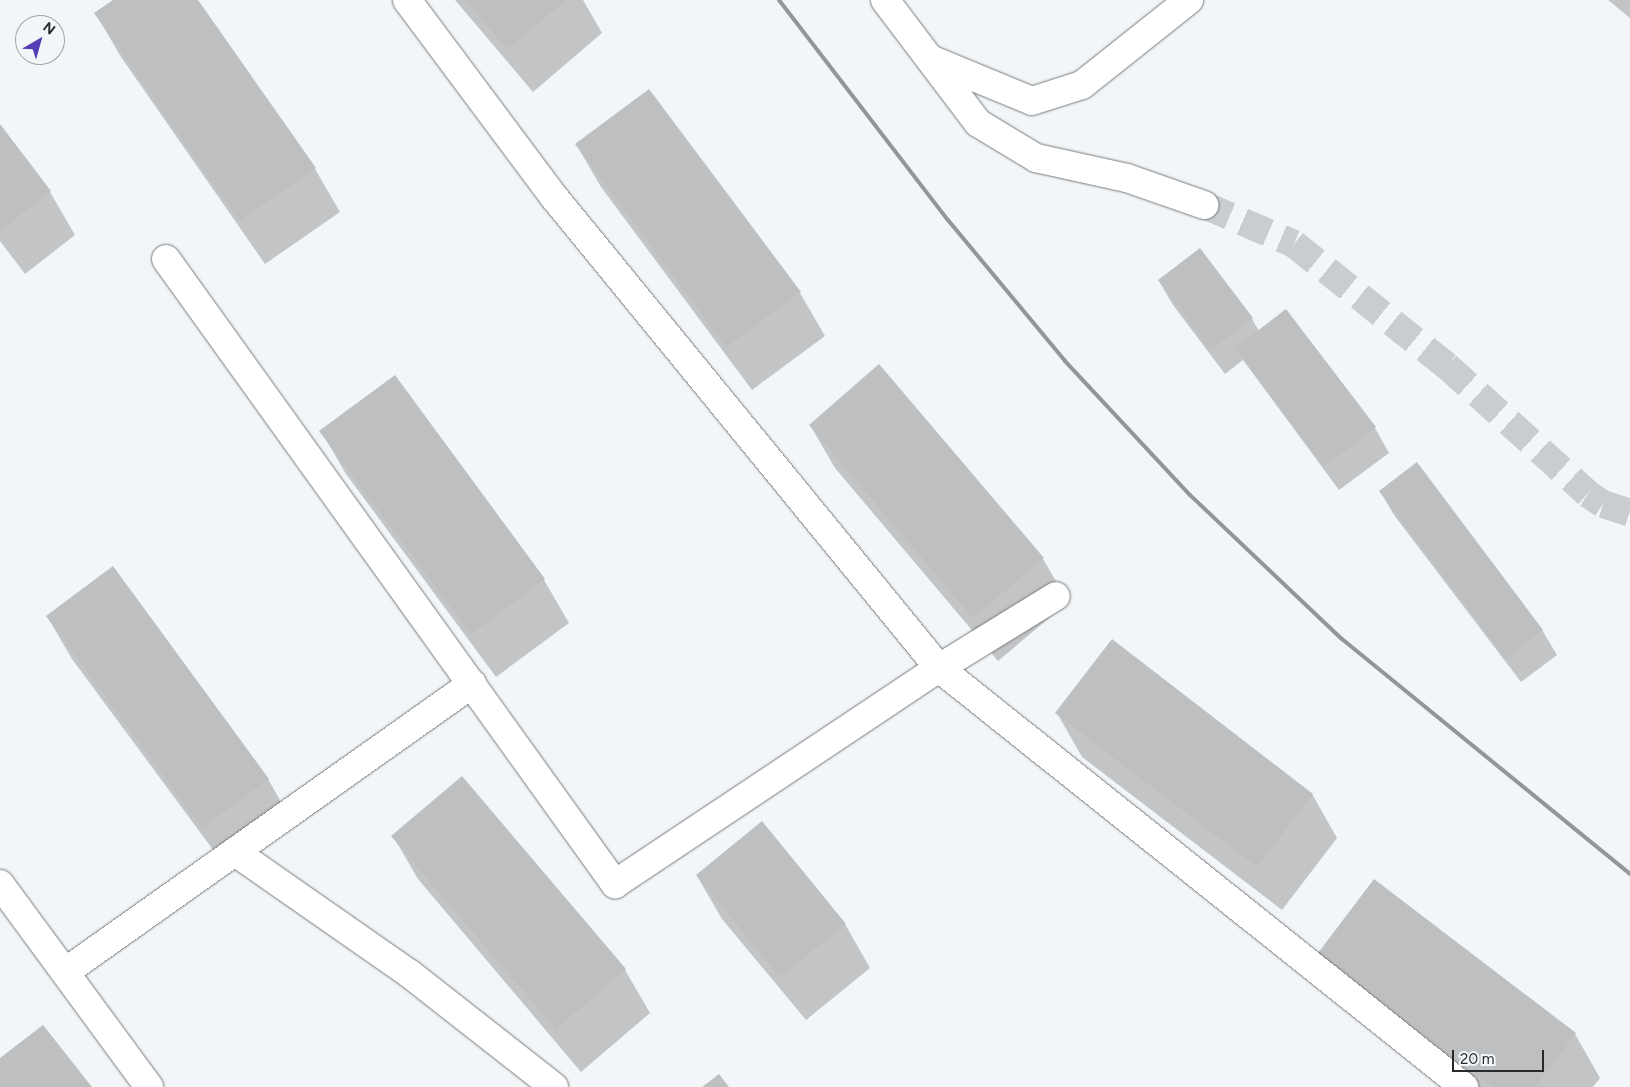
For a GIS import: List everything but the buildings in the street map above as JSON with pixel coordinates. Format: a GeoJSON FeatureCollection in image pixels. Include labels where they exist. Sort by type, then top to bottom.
{"type":"FeatureCollection","features":[{"type":"Feature","properties":{"kind":"lane"},"geometry":{"type":"LineString","coordinates":[[407,0],[554,197],[939,668],[1464,1087]]}},
{"type":"Feature","properties":{"kind":"lane"},"geometry":{"type":"LineString","coordinates":[[885,0],[978,124],[1036,158],[1127,178],[1204,205]]}},
{"type":"Feature","properties":{"kind":"lane"},"geometry":{"type":"LineString","coordinates":[[929,59],[1032,101],[1082,85],[1189,0]]}},
{"type":"Feature","properties":{"kind":"lane"},"geometry":{"type":"LineString","coordinates":[[166,259],[616,884],[939,668],[1056,596]]}},
{"type":"Feature","properties":{"kind":"lane"},"geometry":{"type":"LineString","coordinates":[[65,972],[472,684]]}},
{"type":"Feature","properties":{"kind":"lane"},"geometry":{"type":"LineString","coordinates":[[235,852],[410,974],[554,1087]]}},
{"type":"Feature","properties":{"kind":"lane"},"geometry":{"type":"LineString","coordinates":[[0,884],[149,1087]]}},
{"type":"Feature","properties":{"kind":"tunnel"},"geometry":{"type":"LineString","coordinates":[[1204,205],[1294,244],[1447,366],[1588,494],[1603,504],[1630,513]]}},
{"type":"Feature","properties":{"kind":"railway"},"geometry":{"type":"LineString","coordinates":[[779,0],[948,220],[1065,361],[1190,495],[1342,639],[1630,874]]}}]}
